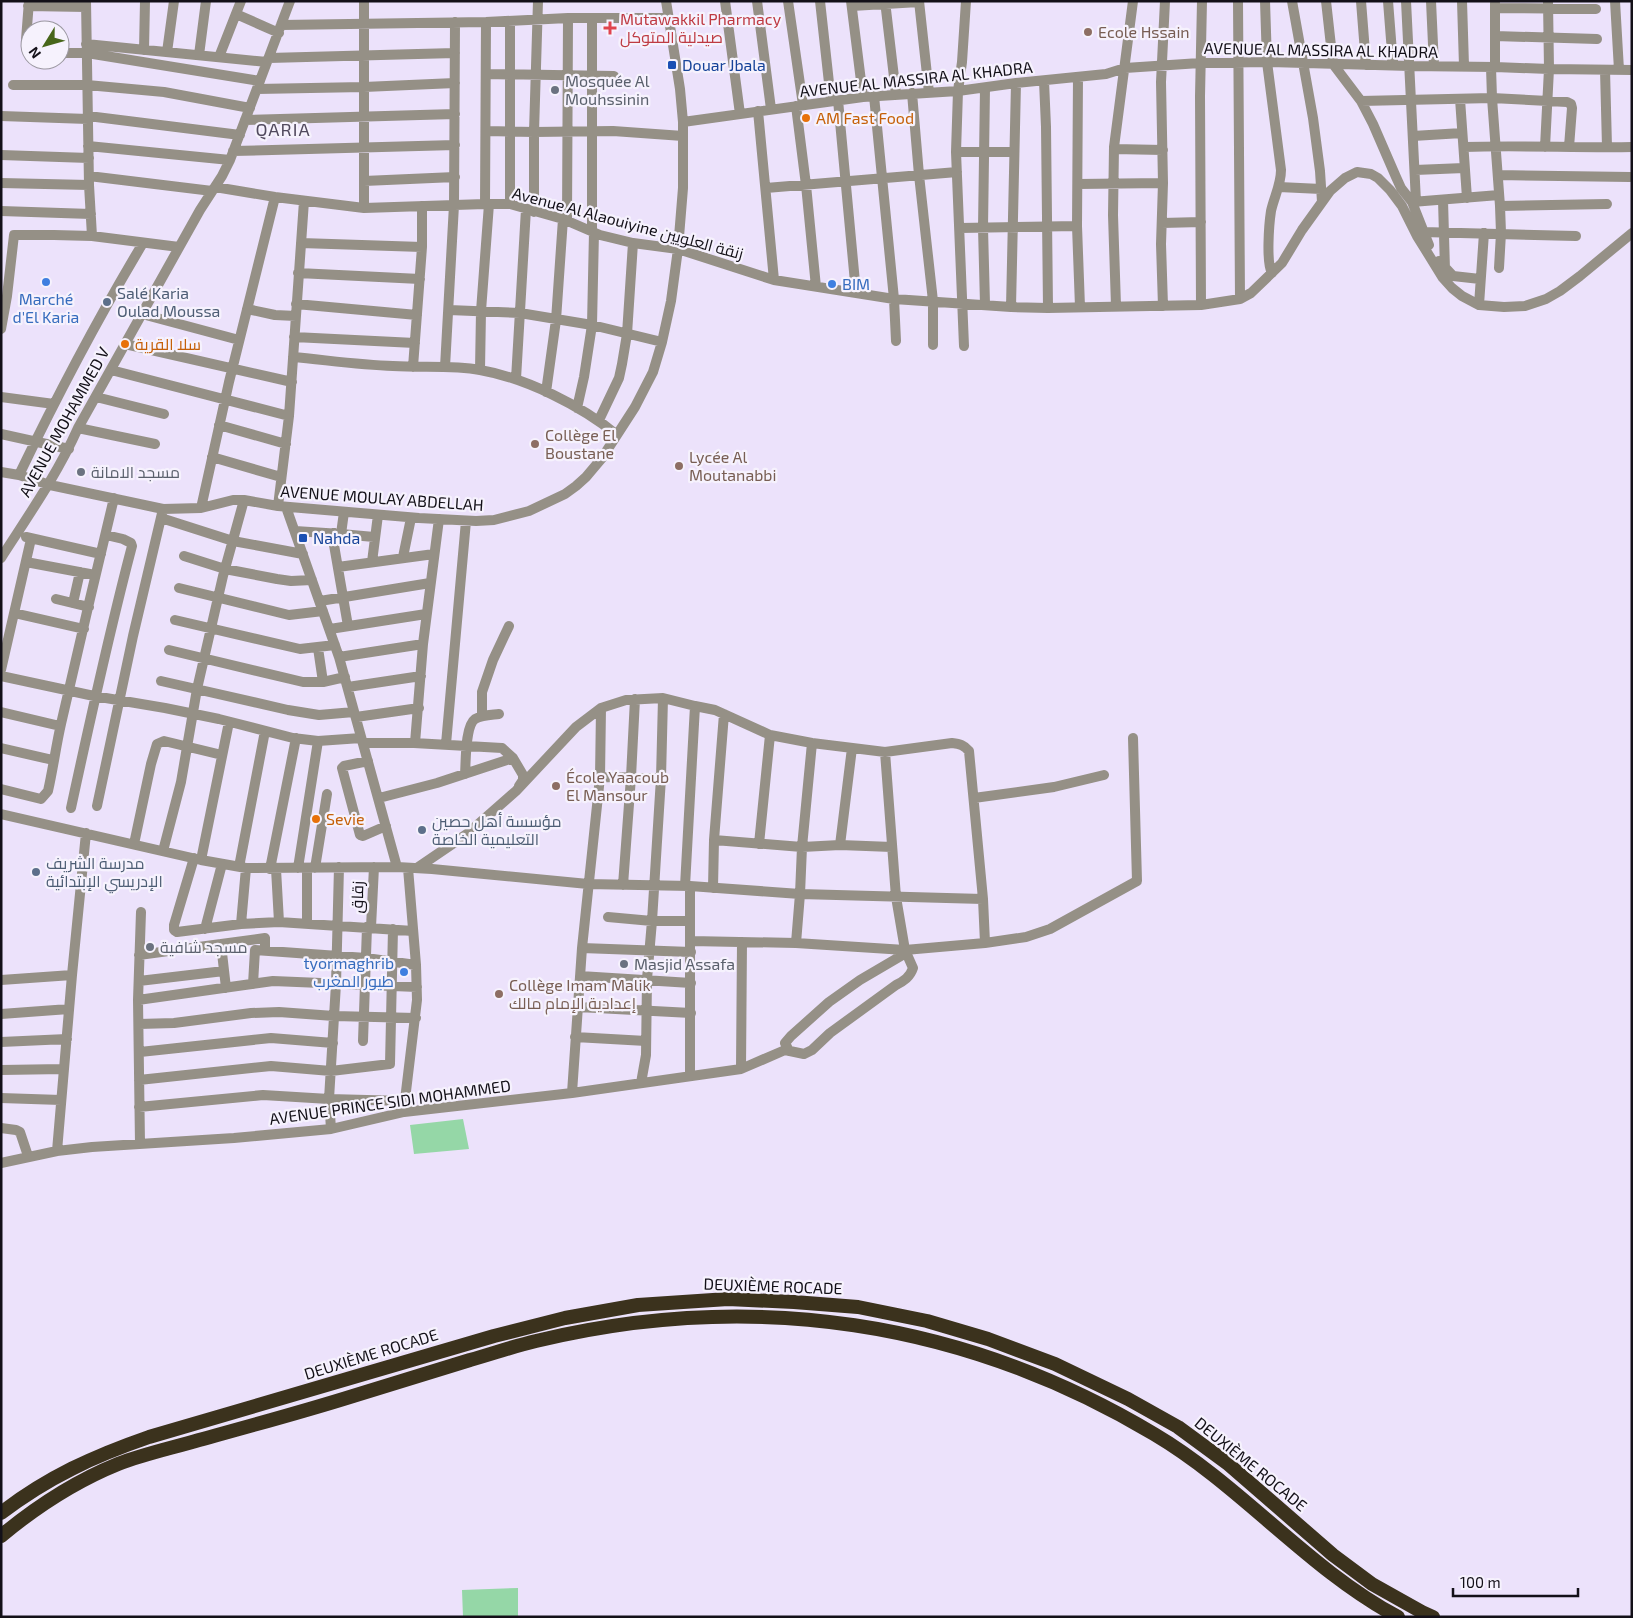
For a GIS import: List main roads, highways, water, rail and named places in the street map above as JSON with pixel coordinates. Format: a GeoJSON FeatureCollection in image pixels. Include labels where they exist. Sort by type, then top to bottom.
{"type":"FeatureCollection","features":[{"type":"Feature","properties":{"kind":"highway","name":"DEUXIÈME ROCADE"},"geometry":{"type":"LineString","coordinates":[[1,1513],[46,1481],[108,1451],[149,1437],[494,1336],[564,1318],[638,1305],[728,1299],[794,1302],[858,1307],[936,1324],[988,1339],[1055,1364],[1128,1398],[1178,1427],[1226,1462],[1332,1555],[1372,1584],[1433,1617]]}},
{"type":"Feature","properties":{"kind":"highway","name":"DEUXIÈME ROCADE"},"geometry":{"type":"LineString","coordinates":[[1,1536],[28,1514],[88,1478],[118,1464],[152,1453],[313,1408],[534,1341],[606,1326],[677,1317],[749,1315],[856,1324],[923,1338],[972,1351],[1054,1383],[1103,1406],[1156,1435],[1231,1489],[1342,1582],[1398,1617]]}},
{"type":"Feature","properties":{"kind":"place","name":"Mutawakkil Pharmacy صيدلية المتوكل"},"geometry":{"type":"Point","coordinates":[610,28]}},
{"type":"Feature","properties":{"kind":"place","name":"Ecole Hssain"},"geometry":{"type":"Point","coordinates":[1088,32]}},
{"type":"Feature","properties":{"kind":"place","name":"Douar Jbala"},"geometry":{"type":"Point","coordinates":[672,65]}},
{"type":"Feature","properties":{"kind":"place","name":"Mosquée Al Mouhssinin"},"geometry":{"type":"Point","coordinates":[555,90]}},
{"type":"Feature","properties":{"kind":"place","name":"AM Fast Food"},"geometry":{"type":"Point","coordinates":[806,118]}},
{"type":"Feature","properties":{"kind":"place","name":"Marché d'El Karia"},"geometry":{"type":"Point","coordinates":[46,282]}},
{"type":"Feature","properties":{"kind":"place","name":"BIM"},"geometry":{"type":"Point","coordinates":[832,284]}},
{"type":"Feature","properties":{"kind":"place","name":"Salé Karia Oulad Moussa"},"geometry":{"type":"Point","coordinates":[107,302]}},
{"type":"Feature","properties":{"kind":"place","name":"سلا القرية"},"geometry":{"type":"Point","coordinates":[125,344]}},
{"type":"Feature","properties":{"kind":"place","name":"Collège El Boustane"},"geometry":{"type":"Point","coordinates":[535,444]}},
{"type":"Feature","properties":{"kind":"place","name":"Lycée Al Moutanabbi"},"geometry":{"type":"Point","coordinates":[679,466]}},
{"type":"Feature","properties":{"kind":"place","name":"مسجد الامانة"},"geometry":{"type":"Point","coordinates":[81,472]}},
{"type":"Feature","properties":{"kind":"place","name":"Nahda"},"geometry":{"type":"Point","coordinates":[303,538]}},
{"type":"Feature","properties":{"kind":"place","name":"École Yaacoub El Mansour"},"geometry":{"type":"Point","coordinates":[556,786]}},
{"type":"Feature","properties":{"kind":"place","name":"Sevie"},"geometry":{"type":"Point","coordinates":[316,819]}},
{"type":"Feature","properties":{"kind":"place","name":"مؤسسة أهل حصين التعليمية الخاصة"},"geometry":{"type":"Point","coordinates":[422,830]}},
{"type":"Feature","properties":{"kind":"place","name":"مدرسة الشريف الإدريسي الإبتدائية"},"geometry":{"type":"Point","coordinates":[36,872]}},
{"type":"Feature","properties":{"kind":"place","name":"مسجد شافية"},"geometry":{"type":"Point","coordinates":[150,947]}},
{"type":"Feature","properties":{"kind":"place","name":"Masjid Assafa"},"geometry":{"type":"Point","coordinates":[624,964]}},
{"type":"Feature","properties":{"kind":"place","name":"tyormaghrib طيور المغرب"},"geometry":{"type":"Point","coordinates":[404,972]}},
{"type":"Feature","properties":{"kind":"place","name":"Collège Imam Malik إعدادية الإمام مالك"},"geometry":{"type":"Point","coordinates":[499,994]}},
{"type":"Feature","properties":{"kind":"district","name":"QARIA"},"geometry":{"type":"Point","coordinates":[283,130]}}]}
